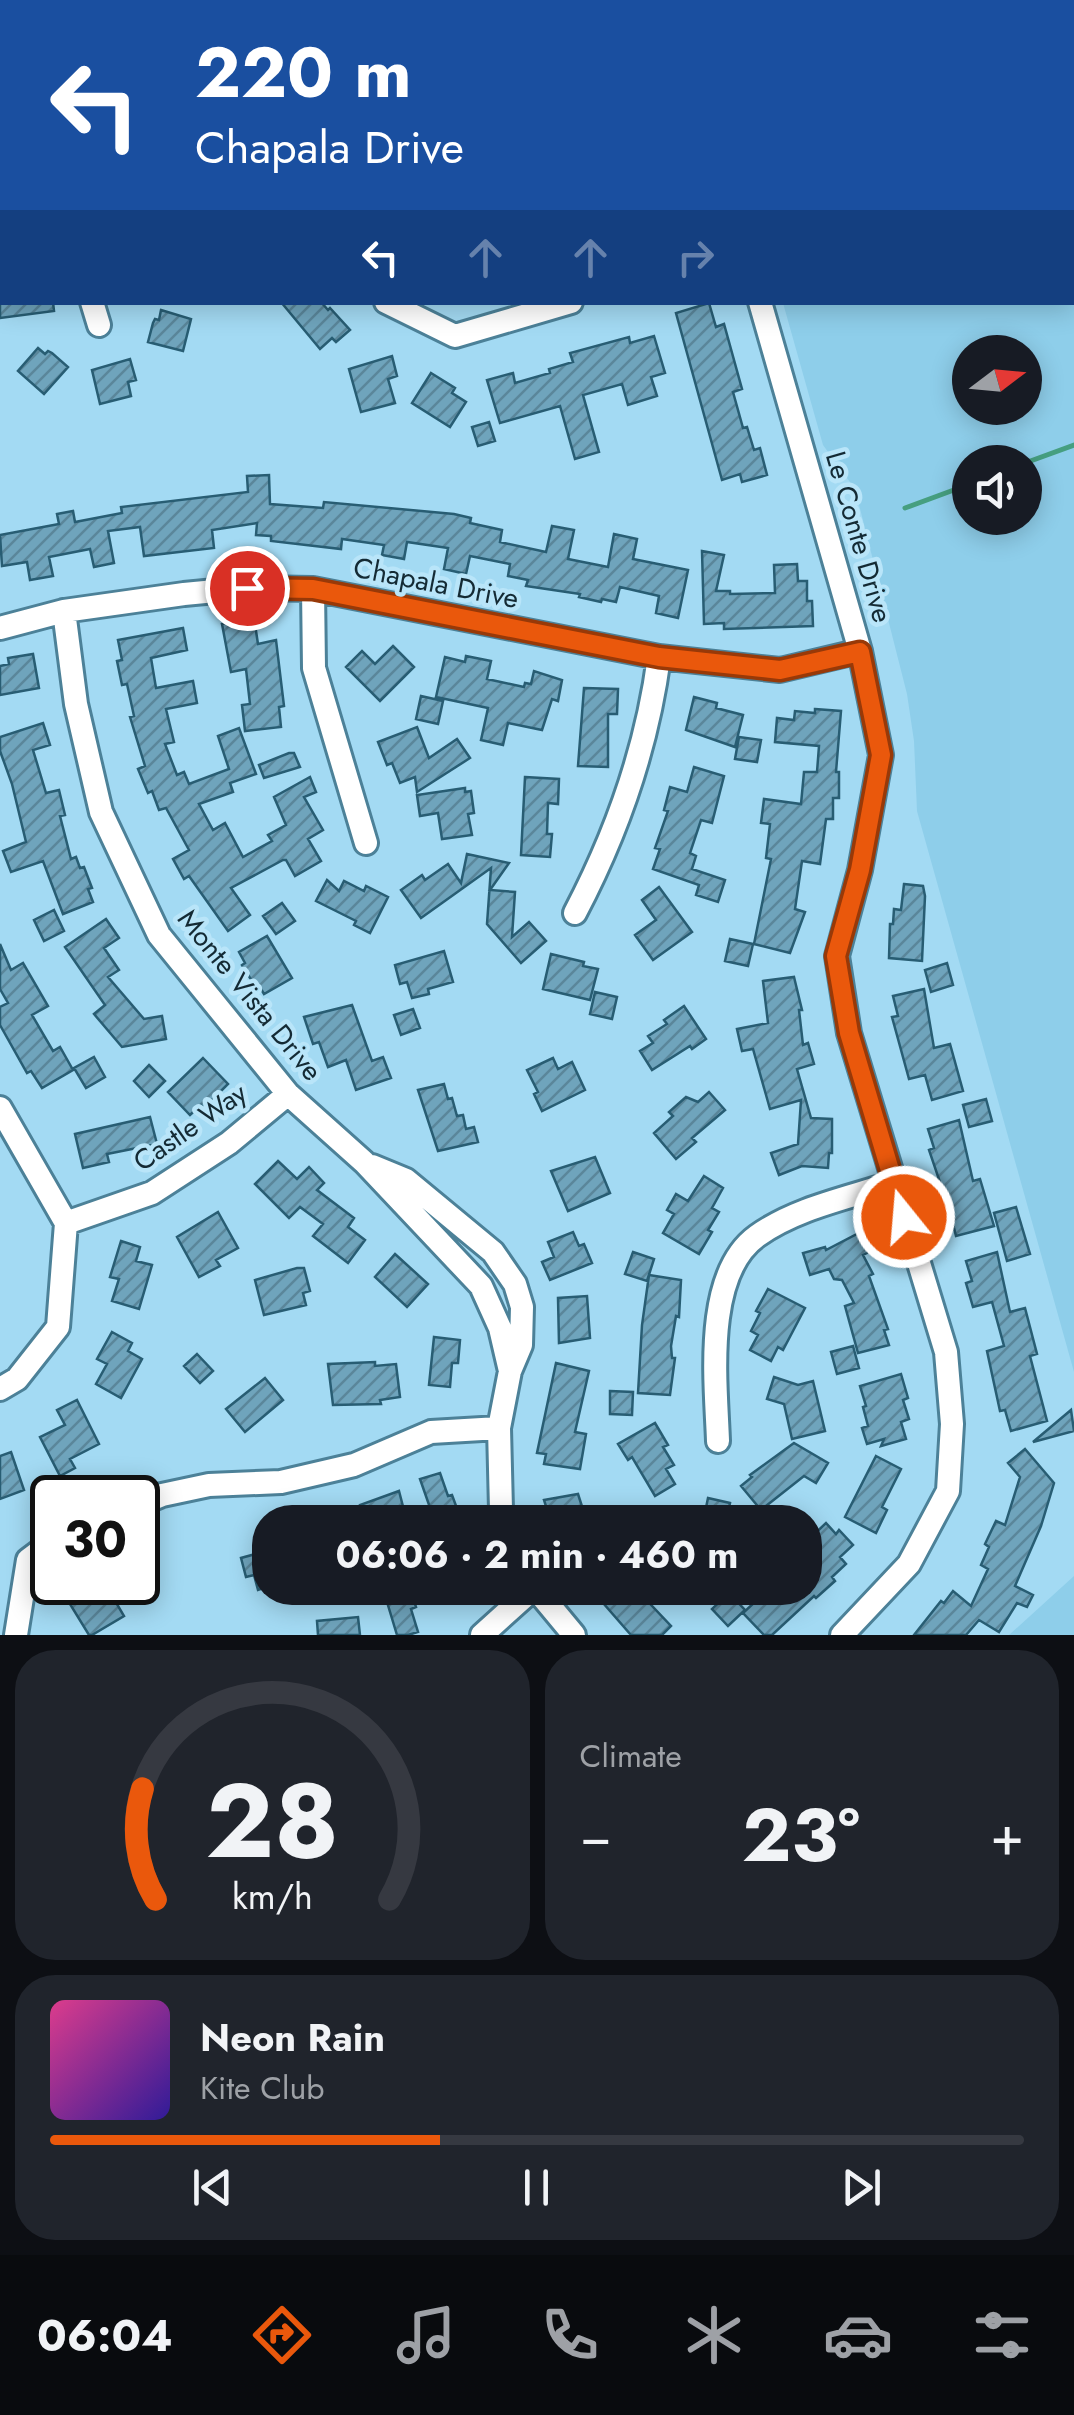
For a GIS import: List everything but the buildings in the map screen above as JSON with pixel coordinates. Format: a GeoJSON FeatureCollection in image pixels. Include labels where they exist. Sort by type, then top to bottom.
{"type":"FeatureCollection","features":[{"type":"Feature","properties":{"kind":"street"},"geometry":{"type":"LineString","coordinates":[[93,305],[99,326]]}},
{"type":"Feature","properties":{"kind":"street"},"geometry":{"type":"LineString","coordinates":[[389,305],[456,336],[561,305]]}},
{"type":"Feature","properties":{"kind":"street","name":"Le Conte Drive"},"geometry":{"type":"LineString","coordinates":[[761,305],[860,652],[881,755],[860,870],[836,956],[849,1033],[946,1352],[952,1424],[948,1491],[909,1564],[842,1635]]}},
{"type":"Feature","properties":{"kind":"street","name":"Chapala Drive"},"geometry":{"type":"LineString","coordinates":[[0,628],[64,611],[184,594],[247,588],[313,589],[659,657],[780,670],[860,652]]}},
{"type":"Feature","properties":{"kind":"street"},"geometry":{"type":"LineString","coordinates":[[313,589],[314,668],[366,843]]}},
{"type":"Feature","properties":{"kind":"street","name":"Monte Vista Drive"},"geometry":{"type":"LineString","coordinates":[[64,611],[76,704],[101,812],[159,935],[288,1094],[364,1162],[406,1180],[493,1252],[509,1273],[522,1307],[521,1345],[510,1371],[499,1428],[500,1505]]}},
{"type":"Feature","properties":{"kind":"street"},"geometry":{"type":"LineString","coordinates":[[575,914],[595,876],[636,770],[659,657]]}},
{"type":"Feature","properties":{"kind":"street","name":"Castle Way"},"geometry":{"type":"LineString","coordinates":[[66,1223],[152,1193],[229,1142],[288,1094]]}},
{"type":"Feature","properties":{"kind":"street"},"geometry":{"type":"LineString","coordinates":[[0,1108],[66,1223],[58,1327],[18,1379],[0,1389]]}},
{"type":"Feature","properties":{"kind":"street"},"geometry":{"type":"LineString","coordinates":[[718,1441],[715,1333],[727,1277],[754,1238],[799,1213],[893,1183]]}},
{"type":"Feature","properties":{"kind":"street"},"geometry":{"type":"LineString","coordinates":[[160,1496],[209,1484],[280,1482],[354,1465],[431,1432],[499,1428]]}},
{"type":"Feature","properties":{"kind":"street"},"geometry":{"type":"LineString","coordinates":[[16,1635],[30,1558]]}},
{"type":"Feature","properties":{"kind":"street"},"geometry":{"type":"LineString","coordinates":[[482,1635],[516,1605]]}},
{"type":"Feature","properties":{"kind":"street"},"geometry":{"type":"LineString","coordinates":[[549,1605],[574,1635]]}},
{"type":"Feature","properties":{"kind":"shaded area"},"geometry":{"type":"Polygon","coordinates":[[[784,305],[1074,305],[1074,1372],[917,811],[907,694],[855,489],[823,445],[784,305]]]}},
{"type":"Feature","properties":{"kind":"shaded area"},"geometry":{"type":"Polygon","coordinates":[[[1074,1576],[1074,1635],[1009,1635],[1074,1576]]]}},
{"type":"Feature","properties":{"kind":"waterway"},"geometry":{"type":"LineString","coordinates":[[1042,457],[1074,445]]}},
{"type":"Feature","properties":{"kind":"waterway"},"geometry":{"type":"LineString","coordinates":[[905,508],[952,491]]}},
{"type":"Feature","properties":{"kind":"route"},"geometry":{"type":"LineString","coordinates":[[247,588],[313,589],[659,657],[780,670],[860,652],[881,755],[860,870],[836,956],[849,1033],[904,1217]]}}]}
